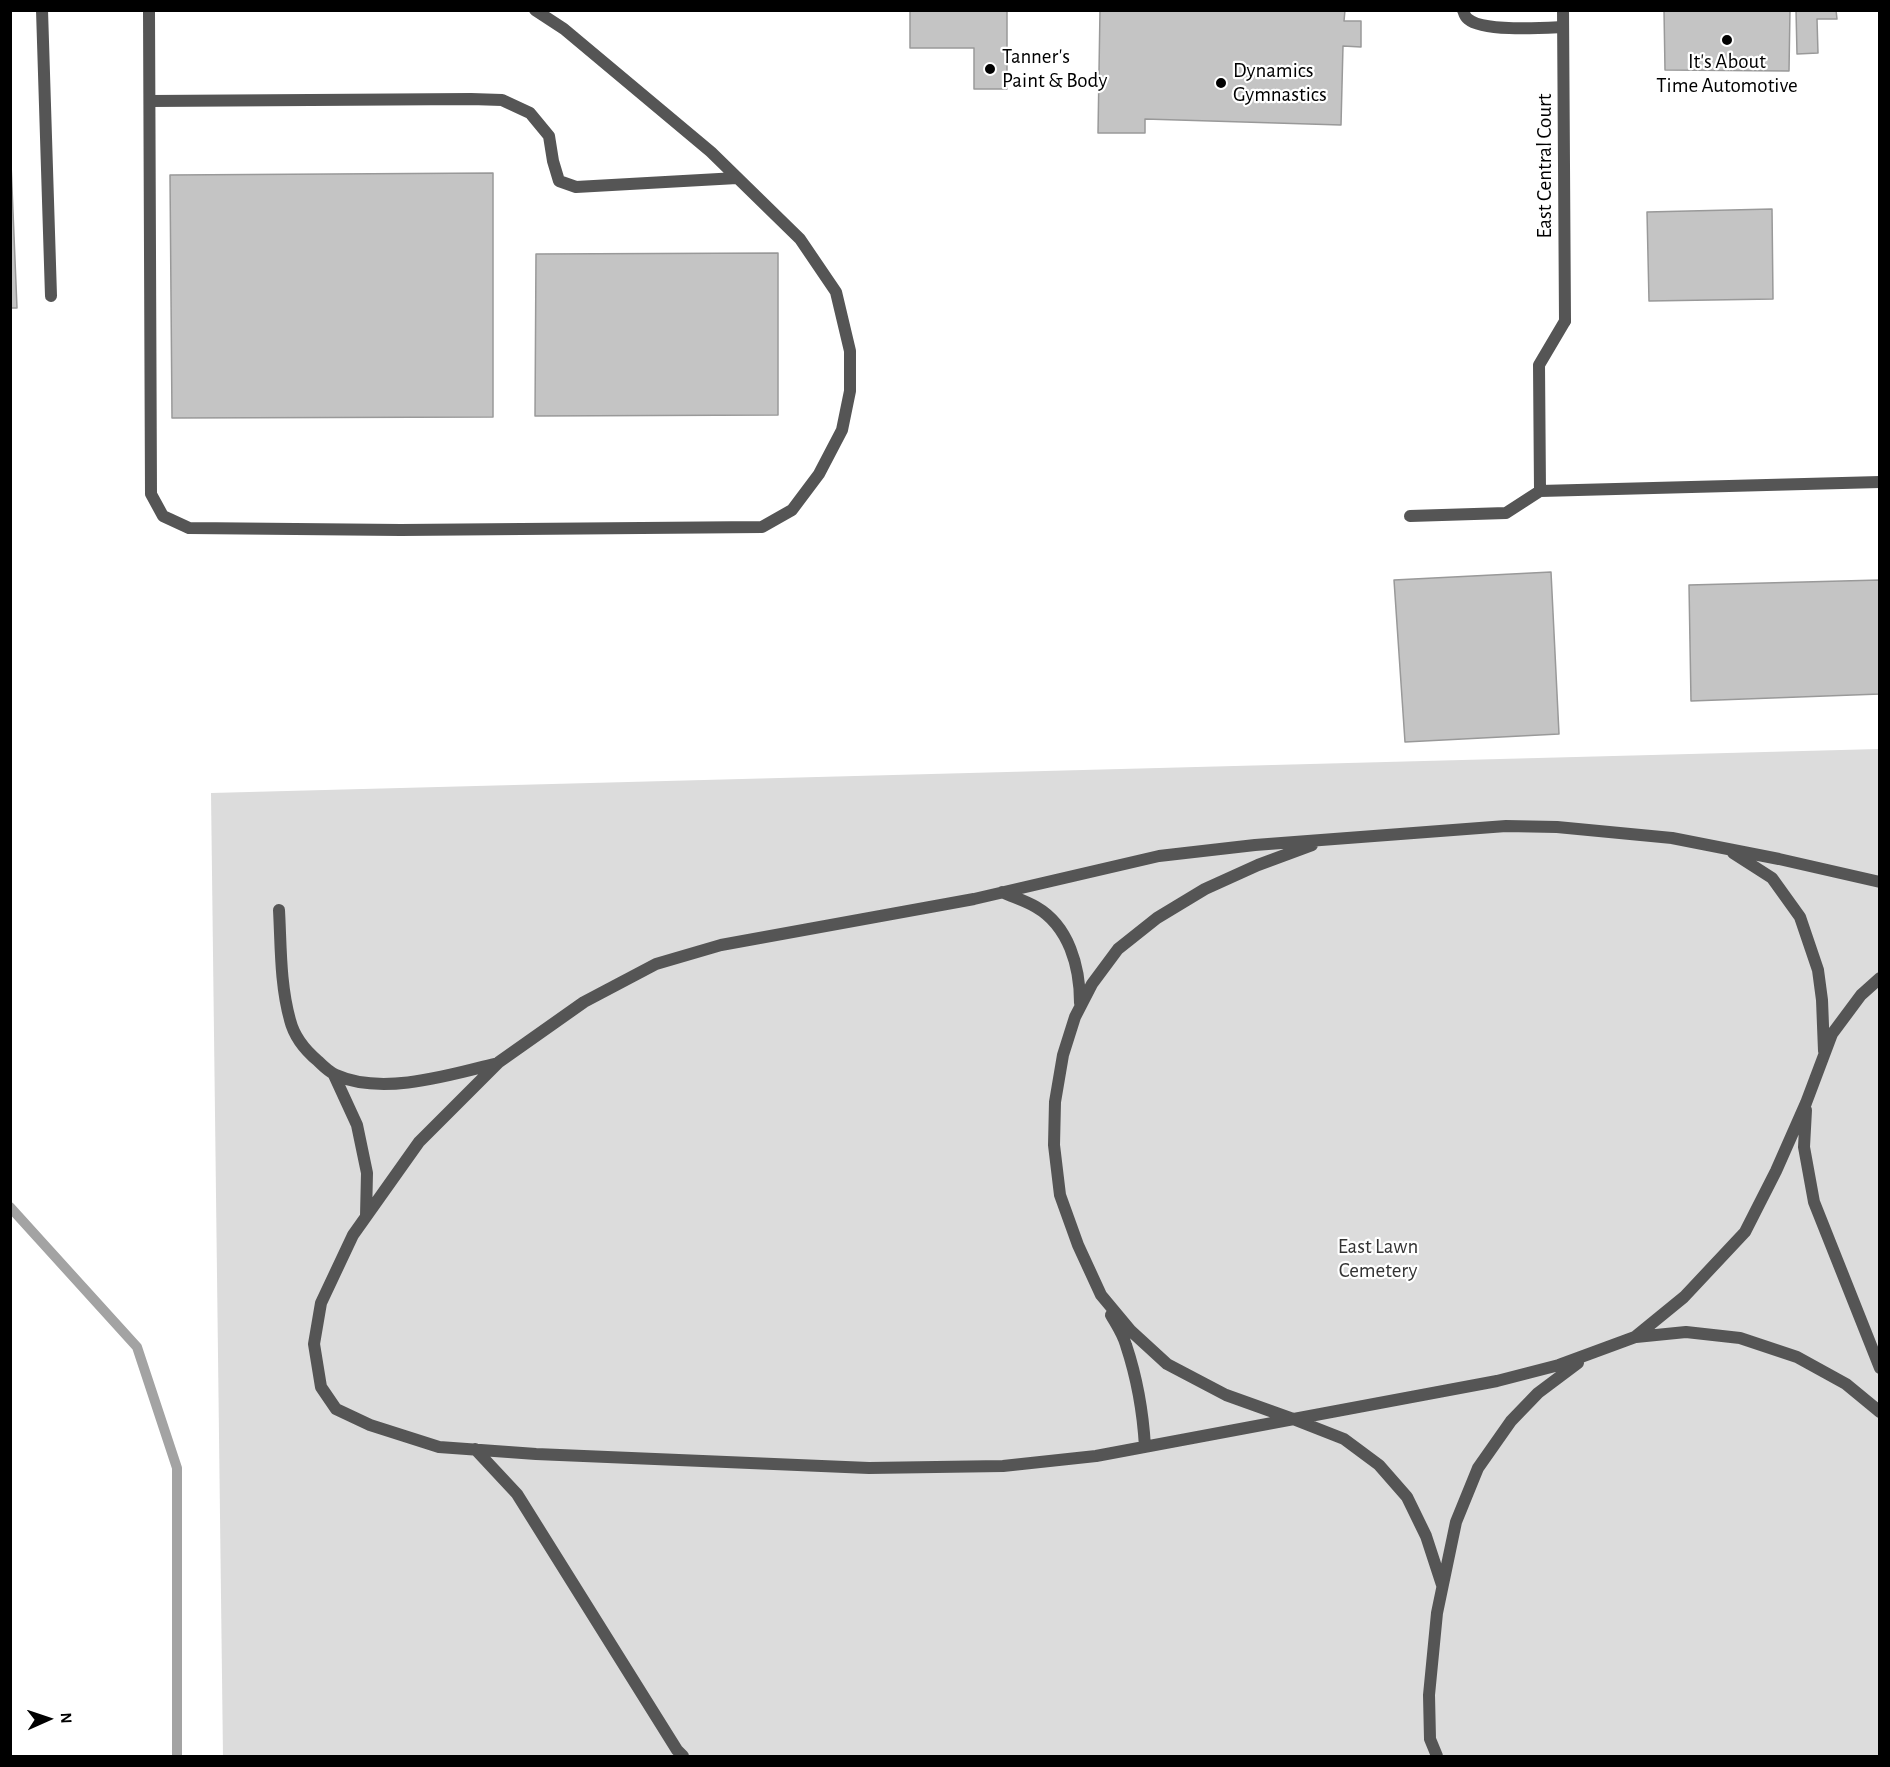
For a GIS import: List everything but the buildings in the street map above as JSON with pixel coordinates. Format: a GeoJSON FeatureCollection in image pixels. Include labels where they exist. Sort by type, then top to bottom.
{"type":"FeatureCollection","features":[{"type":"Feature","properties":{"kind":"street"},"geometry":{"type":"LineString","coordinates":[[42,10],[51,296]]}},
{"type":"Feature","properties":{"kind":"street"},"geometry":{"type":"LineString","coordinates":[[149,10],[151,494],[163,516],[189,528],[400,530],[762,527],[792,510],[819,474],[842,430],[850,391],[850,351],[836,292],[800,239],[711,152],[564,29],[535,10]]}},
{"type":"Feature","properties":{"kind":"street"},"geometry":{"type":"LineString","coordinates":[[1463,10],[1468,19],[1508,29],[1563,27]]}},
{"type":"Feature","properties":{"kind":"street","name":"East Central Court"},"geometry":{"type":"LineString","coordinates":[[1540,491],[1539,365],[1565,321],[1563,10]]}},
{"type":"Feature","properties":{"kind":"street"},"geometry":{"type":"LineString","coordinates":[[150,101],[502,100],[530,113],[549,136],[559,181],[576,187],[737,178]]}},
{"type":"Feature","properties":{"kind":"street"},"geometry":{"type":"LineString","coordinates":[[1410,516],[1506,513],[1540,491],[1880,482]]}},
{"type":"Feature","properties":{"kind":"street"},"geometry":{"type":"LineString","coordinates":[[1880,882],[1672,838],[1547,826],[1506,826],[1255,845],[1159,856],[974,899],[721,945],[656,964],[584,1002],[499,1062],[419,1142],[353,1235],[321,1303],[314,1344],[321,1388],[336,1409],[370,1425],[439,1446],[536,1454],[869,1468],[1003,1466],[1096,1456],[1497,1381],[1559,1365],[1635,1337],[1686,1332],[1740,1338],[1797,1357],[1846,1384],[1880,1412]]}},
{"type":"Feature","properties":{"kind":"street"},"geometry":{"type":"LineString","coordinates":[[1145,1447],[1141,1406],[1126,1343],[1078,1245],[1060,1195],[1054,1145],[1055,1102],[1063,1055],[1074,1017],[1092,984],[1119,949],[1157,918],[1204,889],[1258,865],[1327,840]]}},
{"type":"Feature","properties":{"kind":"street"},"geometry":{"type":"LineString","coordinates":[[1726,849],[1772,878],[1800,917],[1818,970],[1822,1000],[1824,1056]]}},
{"type":"Feature","properties":{"kind":"street"},"geometry":{"type":"LineString","coordinates":[[1002,892],[1036,907],[1060,927],[1072,953],[1080,981],[1080,1006]]}},
{"type":"Feature","properties":{"kind":"street"},"geometry":{"type":"LineString","coordinates":[[279,910],[283,978],[290,1022],[306,1051],[334,1075],[365,1084],[407,1082],[458,1073],[499,1062]]}},
{"type":"Feature","properties":{"kind":"street"},"geometry":{"type":"LineString","coordinates":[[1635,1337],[1684,1297],[1745,1232],[1776,1171],[1806,1103],[1832,1034],[1861,995],[1880,978]]}},
{"type":"Feature","properties":{"kind":"street"},"geometry":{"type":"LineString","coordinates":[[334,1075],[357,1125],[367,1173],[366,1216]]}},
{"type":"Feature","properties":{"kind":"street"},"geometry":{"type":"LineString","coordinates":[[1806,1103],[1804,1147],[1814,1202],[1880,1368]]}},
{"type":"Feature","properties":{"kind":"street"},"geometry":{"type":"LineString","coordinates":[[1101,1295],[1131,1331],[1167,1364],[1226,1395],[1344,1439],[1379,1465],[1407,1497],[1426,1536],[1442,1585]]}},
{"type":"Feature","properties":{"kind":"street"},"geometry":{"type":"LineString","coordinates":[[1437,1756],[1430,1739],[1429,1695],[1437,1613],[1456,1522],[1478,1468],[1510,1421],[1538,1393],[1588,1355]]}},
{"type":"Feature","properties":{"kind":"street"},"geometry":{"type":"LineString","coordinates":[[475,1449],[517,1494],[682,1756]]}},
{"type":"Feature","properties":{"kind":"green space","name":"East Lawn Cemetery"},"geometry":{"type":"Polygon","coordinates":[[[1879,749],[1879,1756],[223,1756],[211,793],[1879,749]]]}},
{"type":"Feature","properties":{"kind":"waterway"},"geometry":{"type":"LineString","coordinates":[[10,1207],[137,1347],[177,1468],[177,1756]]}},
{"type":"Feature","properties":{"kind":"place","name":"It's About Time Automotive"},"geometry":{"type":"Point","coordinates":[1727,40]}},
{"type":"Feature","properties":{"kind":"place","name":"Tanner's Paint & Body"},"geometry":{"type":"Point","coordinates":[990,69]}},
{"type":"Feature","properties":{"kind":"place","name":"Dynamics Gymnastics"},"geometry":{"type":"Point","coordinates":[1221,83]}}]}
